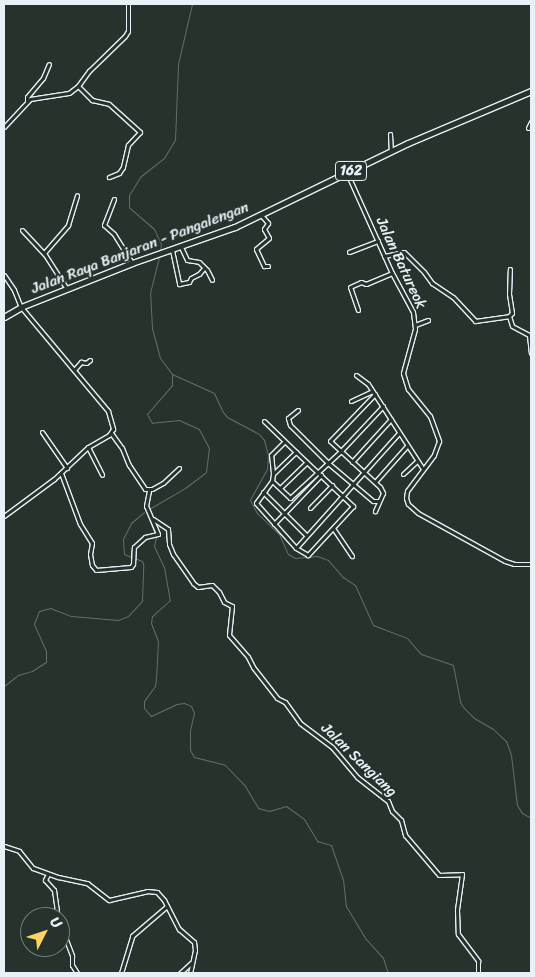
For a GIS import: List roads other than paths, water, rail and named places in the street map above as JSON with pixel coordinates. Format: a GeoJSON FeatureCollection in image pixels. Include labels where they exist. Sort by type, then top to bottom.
{"type":"FeatureCollection","features":[{"type":"Feature","properties":{"kind":"main road","name":"Jalan Raya Banjaran - Pangalengan"},"geometry":{"type":"LineString","coordinates":[[4,316],[21,307],[132,263],[235,227],[391,152],[531,91]]}},
{"type":"Feature","properties":{"kind":"street"},"geometry":{"type":"LineString","coordinates":[[4,126],[27,101],[36,97],[69,93],[78,86],[89,71],[125,36],[128,31],[128,4]]}},
{"type":"Feature","properties":{"kind":"street"},"geometry":{"type":"LineString","coordinates":[[27,101],[28,96],[43,78],[49,64]]}},
{"type":"Feature","properties":{"kind":"street"},"geometry":{"type":"LineString","coordinates":[[78,86],[92,100],[109,104],[140,132],[128,145],[123,167],[119,173],[109,177]]}},
{"type":"Feature","properties":{"kind":"street"},"geometry":{"type":"LineString","coordinates":[[528,128],[531,122]]}},
{"type":"Feature","properties":{"kind":"street"},"geometry":{"type":"LineString","coordinates":[[390,134],[391,152]]}},
{"type":"Feature","properties":{"kind":"street","name":"Jalan Batureok"},"geometry":{"type":"LineString","coordinates":[[347,174],[392,273],[411,305],[415,325],[405,362],[404,379],[408,389],[430,416],[439,441],[434,455],[407,491],[406,498],[412,508],[505,561],[514,564],[531,564]]}},
{"type":"Feature","properties":{"kind":"street"},"geometry":{"type":"LineString","coordinates":[[44,254],[68,225],[77,196]]}},
{"type":"Feature","properties":{"kind":"street"},"geometry":{"type":"LineString","coordinates":[[114,199],[104,225],[114,234],[132,263]]}},
{"type":"Feature","properties":{"kind":"street"},"geometry":{"type":"LineString","coordinates":[[261,214],[268,223],[264,229],[269,238],[256,249],[264,266],[268,266]]}},
{"type":"Feature","properties":{"kind":"street"},"geometry":{"type":"LineString","coordinates":[[22,230],[37,249],[44,254],[67,289]]}},
{"type":"Feature","properties":{"kind":"street"},"geometry":{"type":"LineString","coordinates":[[349,252],[378,242]]}},
{"type":"Feature","properties":{"kind":"street"},"geometry":{"type":"LineString","coordinates":[[181,247],[187,260],[199,262],[212,280]]}},
{"type":"Feature","properties":{"kind":"street"},"geometry":{"type":"LineString","coordinates":[[171,250],[179,284],[190,282],[191,278],[200,274],[204,268]]}},
{"type":"Feature","properties":{"kind":"street"},"geometry":{"type":"LineString","coordinates":[[384,256],[404,252],[432,283],[453,297],[475,321],[509,316]]}},
{"type":"Feature","properties":{"kind":"street"},"geometry":{"type":"LineString","coordinates":[[510,269],[509,294],[512,313],[509,316],[512,326],[529,335],[531,353]]}},
{"type":"Feature","properties":{"kind":"street"},"geometry":{"type":"LineString","coordinates":[[358,310],[349,287],[361,282],[366,284],[392,273]]}},
{"type":"Feature","properties":{"kind":"street"},"geometry":{"type":"LineString","coordinates":[[4,275],[5,280],[14,290],[21,307],[108,411],[113,424],[111,433],[88,446],[62,473],[4,516]]}},
{"type":"Feature","properties":{"kind":"street"},"geometry":{"type":"LineString","coordinates":[[415,325],[428,320]]}},
{"type":"Feature","properties":{"kind":"street"},"geometry":{"type":"LineString","coordinates":[[74,370],[81,362],[86,363],[90,360]]}},
{"type":"Feature","properties":{"kind":"street"},"geometry":{"type":"LineString","coordinates":[[356,375],[365,380],[423,469]]}},
{"type":"Feature","properties":{"kind":"street"},"geometry":{"type":"LineString","coordinates":[[351,401],[373,392]]}},
{"type":"Feature","properties":{"kind":"street"},"geometry":{"type":"LineString","coordinates":[[373,392],[330,441],[375,482],[383,493],[375,511]]}},
{"type":"Feature","properties":{"kind":"street"},"geometry":{"type":"LineString","coordinates":[[274,524],[328,463],[383,406]]}},
{"type":"Feature","properties":{"kind":"street"},"geometry":{"type":"LineString","coordinates":[[298,410],[288,418],[289,423],[328,463],[353,485],[373,501],[380,501]]}},
{"type":"Feature","properties":{"kind":"street"},"geometry":{"type":"LineString","coordinates":[[352,462],[392,419]]}},
{"type":"Feature","properties":{"kind":"street"},"geometry":{"type":"LineString","coordinates":[[264,421],[353,506],[308,555],[296,548],[257,505],[256,501],[272,480],[271,454],[284,442]]}},
{"type":"Feature","properties":{"kind":"street"},"geometry":{"type":"LineString","coordinates":[[42,432],[67,468]]}},
{"type":"Feature","properties":{"kind":"street"},"geometry":{"type":"LineString","coordinates":[[111,433],[122,448],[140,483],[145,489],[149,490]]}},
{"type":"Feature","properties":{"kind":"street"},"geometry":{"type":"LineString","coordinates":[[296,548],[399,433]]}},
{"type":"Feature","properties":{"kind":"street"},"geometry":{"type":"LineString","coordinates":[[88,446],[102,475]]}},
{"type":"Feature","properties":{"kind":"street"},"geometry":{"type":"LineString","coordinates":[[375,482],[407,446]]}},
{"type":"Feature","properties":{"kind":"street"},"geometry":{"type":"LineString","coordinates":[[273,474],[296,452]]}},
{"type":"Feature","properties":{"kind":"street"},"geometry":{"type":"LineString","coordinates":[[403,474],[417,461]]}},
{"type":"Feature","properties":{"kind":"street"},"geometry":{"type":"LineString","coordinates":[[280,488],[307,462]]}},
{"type":"Feature","properties":{"kind":"street"},"geometry":{"type":"LineString","coordinates":[[149,490],[162,483],[179,468]]}},
{"type":"Feature","properties":{"kind":"street"},"geometry":{"type":"LineString","coordinates":[[62,473],[80,524],[92,543],[90,554],[94,569],[131,567],[133,564],[134,547],[146,536],[156,535],[153,519],[146,506],[149,490]]}},
{"type":"Feature","properties":{"kind":"street"},"geometry":{"type":"LineString","coordinates":[[272,480],[290,498],[320,474]]}},
{"type":"Feature","properties":{"kind":"street"},"geometry":{"type":"LineString","coordinates":[[310,508],[332,485]]}},
{"type":"Feature","properties":{"kind":"street"},"geometry":{"type":"LineString","coordinates":[[263,492],[306,536]]}},
{"type":"Feature","properties":{"kind":"street","name":"Jalan Sangiang"},"geometry":{"type":"LineString","coordinates":[[153,519],[168,529],[169,544],[173,554],[193,583],[198,587],[212,585],[224,602],[232,606],[229,635],[248,656],[252,667],[277,698],[285,702],[300,723],[332,747],[357,777],[388,801],[392,812],[401,820],[405,835],[439,875],[462,874],[457,910],[458,934],[478,961],[478,973]]}},
{"type":"Feature","properties":{"kind":"street"},"geometry":{"type":"LineString","coordinates":[[333,528],[352,556]]}},
{"type":"Feature","properties":{"kind":"street"},"geometry":{"type":"LineString","coordinates":[[4,846],[17,850],[33,868],[48,874],[87,883],[109,900],[147,891],[155,891],[167,906],[179,929],[194,942],[195,950],[190,973]]}},
{"type":"Feature","properties":{"kind":"street"},"geometry":{"type":"LineString","coordinates":[[48,874],[45,880],[54,890],[57,907]]}},
{"type":"Feature","properties":{"kind":"street"},"geometry":{"type":"LineString","coordinates":[[121,973],[132,936],[154,914],[167,906]]}},
{"type":"Feature","properties":{"kind":"street"},"geometry":{"type":"LineString","coordinates":[[70,948],[71,963],[77,973]]}},
{"type":"Feature","properties":{"kind":"street"},"geometry":{"type":"LineString","coordinates":[[180,973],[191,962]]}},
{"type":"Feature","properties":{"kind":"waterway"},"geometry":{"type":"LineString","coordinates":[[160,252],[161,244],[154,229],[129,207],[129,195],[141,176],[164,158],[175,140],[178,64],[192,4]]}},
{"type":"Feature","properties":{"kind":"waterway"},"geometry":{"type":"LineString","coordinates":[[149,509],[185,488],[206,472],[209,448],[199,429],[179,420],[152,423],[147,414],[172,385],[172,374],[160,358],[152,328],[150,293],[159,256]]}},
{"type":"Feature","properties":{"kind":"waterway"},"geometry":{"type":"LineString","coordinates":[[172,374],[214,393],[227,417],[259,434],[264,440],[268,455],[267,469],[250,500],[257,513],[279,534],[288,554],[295,558],[317,556],[328,560],[343,577],[355,585],[373,625],[407,638],[421,654],[453,665],[460,702],[464,708],[474,718],[493,729],[506,741],[511,755],[517,805],[522,813],[531,818]]}},
{"type":"Feature","properties":{"kind":"waterway"},"geometry":{"type":"LineString","coordinates":[[146,511],[156,537],[154,546],[164,567],[170,600],[152,616],[151,623],[158,641],[156,678],[155,686],[144,701],[144,708],[151,716],[177,704],[184,703],[191,706],[194,713],[190,731],[190,750],[194,757],[225,765],[245,786],[258,808],[269,811],[286,806],[304,819],[317,841],[331,845],[343,879],[346,906],[366,939],[383,958],[388,973]]}},
{"type":"Feature","properties":{"kind":"waterway"},"geometry":{"type":"LineString","coordinates":[[4,686],[18,675],[32,671],[46,662],[46,651],[34,624],[39,611],[50,608],[71,616],[118,620],[128,616],[142,601],[143,564],[142,561],[124,554],[123,539],[131,523],[144,512]]}}]}
